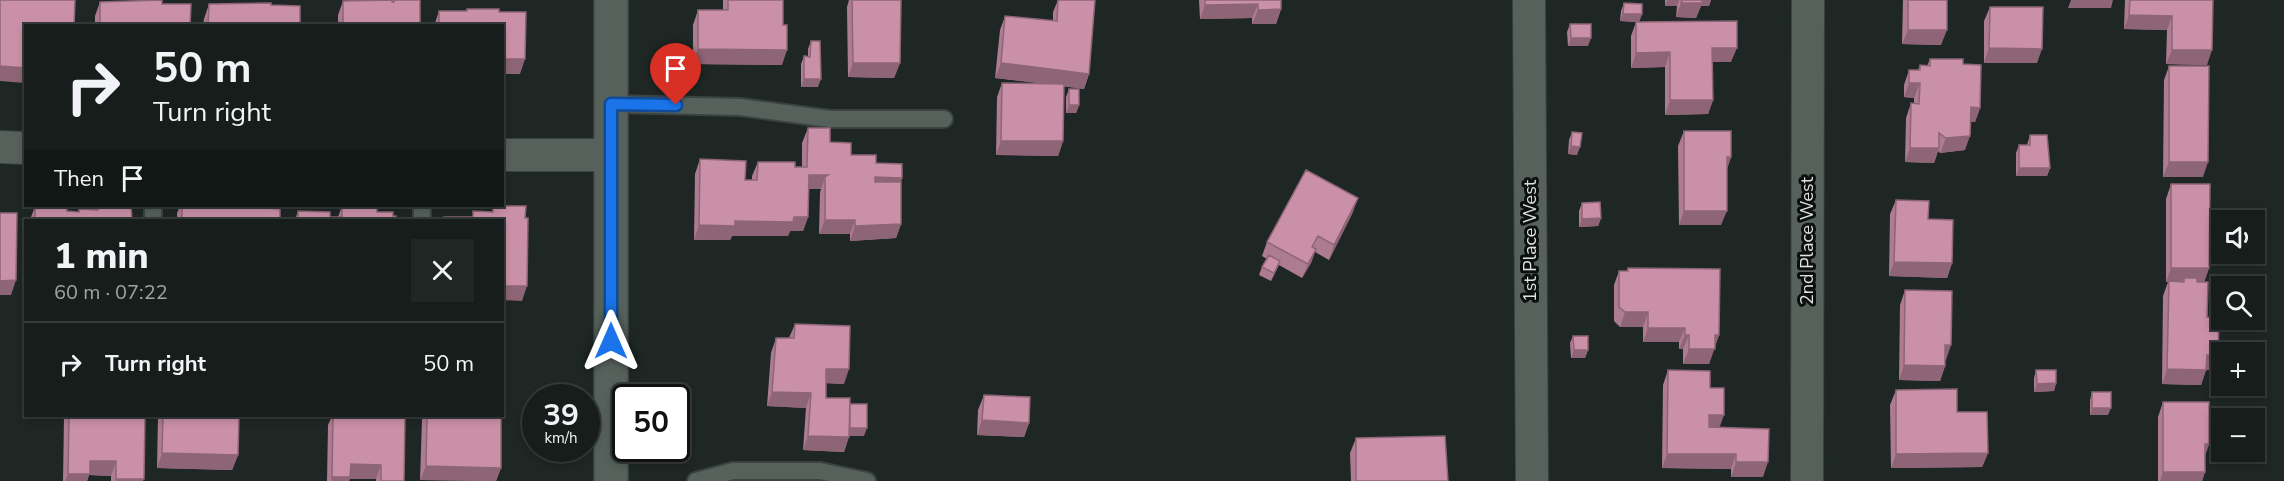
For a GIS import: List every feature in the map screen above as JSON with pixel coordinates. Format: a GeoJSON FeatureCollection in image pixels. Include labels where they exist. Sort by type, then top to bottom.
{"type":"FeatureCollection","features":[{"type":"Feature","properties":{"kind":"main road"},"geometry":{"type":"LineString","coordinates":[[611,0],[611,481]]}},
{"type":"Feature","properties":{"kind":"street","name":"1st Place West"},"geometry":{"type":"LineString","coordinates":[[1529,0],[1532,481]]}},
{"type":"Feature","properties":{"kind":"street","name":"2nd Place West"},"geometry":{"type":"LineString","coordinates":[[1807,481],[1808,0]]}},
{"type":"Feature","properties":{"kind":"street"},"geometry":{"type":"LineString","coordinates":[[0,147],[24,148]]}},
{"type":"Feature","properties":{"kind":"street"},"geometry":{"type":"LineString","coordinates":[[504,155],[611,155]]}},
{"type":"Feature","properties":{"kind":"lane"},"geometry":{"type":"LineString","coordinates":[[611,104],[741,107],[830,119],[944,119]]}},
{"type":"Feature","properties":{"kind":"lane"},"geometry":{"type":"LineString","coordinates":[[696,481],[733,471],[820,471],[858,477],[867,481]]}},
{"type":"Feature","properties":{"kind":"building"},"geometry":{"type":"Polygon","coordinates":[[[0,0],[75,0],[74,24],[24,24],[24,68],[0,66],[0,0]]]}},
{"type":"Feature","properties":{"kind":"building"},"geometry":{"type":"Polygon","coordinates":[[[162,0],[162,4],[191,4],[190,24],[100,24],[100,2],[162,0]]]}},
{"type":"Feature","properties":{"kind":"building"},"geometry":{"type":"Polygon","coordinates":[[[420,0],[420,24],[343,24],[343,1],[420,0]]]}},
{"type":"Feature","properties":{"kind":"building"},"geometry":{"type":"Polygon","coordinates":[[[728,0],[783,0],[783,25],[787,25],[787,50],[698,49],[698,10],[728,10],[728,0]]]}},
{"type":"Feature","properties":{"kind":"building"},"geometry":{"type":"Polygon","coordinates":[[[852,0],[901,0],[900,63],[853,63],[852,0]]]}},
{"type":"Feature","properties":{"kind":"building"},"geometry":{"type":"Polygon","coordinates":[[[1058,0],[1095,0],[1089,74],[1001,63],[1005,16],[1057,21],[1058,0]]]}},
{"type":"Feature","properties":{"kind":"building"},"geometry":{"type":"Polygon","coordinates":[[[1205,0],[1281,0],[1281,9],[1258,10],[1258,4],[1205,5],[1205,0]]]}},
{"type":"Feature","properties":{"kind":"building"},"geometry":{"type":"Polygon","coordinates":[[[1682,0],[1702,0],[1702,3],[1681,3],[1682,0]]]}},
{"type":"Feature","properties":{"kind":"building"},"geometry":{"type":"Polygon","coordinates":[[[1908,0],[1947,0],[1947,30],[1908,30],[1908,0]]]}},
{"type":"Feature","properties":{"kind":"building"},"geometry":{"type":"Polygon","coordinates":[[[2130,0],[2213,0],[2212,50],[2172,50],[2172,16],[2129,15],[2130,0]]]}},
{"type":"Feature","properties":{"kind":"building"},"geometry":{"type":"Polygon","coordinates":[[[271,3],[271,5],[300,6],[300,24],[208,24],[209,4],[271,3]]]}},
{"type":"Feature","properties":{"kind":"building"},"geometry":{"type":"Polygon","coordinates":[[[1624,3],[1642,4],[1642,14],[1623,14],[1624,3]]]}},
{"type":"Feature","properties":{"kind":"building"},"geometry":{"type":"Polygon","coordinates":[[[1990,7],[2043,7],[2042,49],[1989,48],[1990,7]]]}},
{"type":"Feature","properties":{"kind":"building"},"geometry":{"type":"Polygon","coordinates":[[[467,9],[499,9],[499,12],[526,12],[525,59],[504,59],[504,24],[439,24],[439,11],[467,11],[467,9]]]}},
{"type":"Feature","properties":{"kind":"building"},"geometry":{"type":"Polygon","coordinates":[[[1737,21],[1737,48],[1712,48],[1713,100],[1670,100],[1670,52],[1636,53],[1636,22],[1737,21]]]}},
{"type":"Feature","properties":{"kind":"building"},"geometry":{"type":"Polygon","coordinates":[[[1570,24],[1591,24],[1591,38],[1571,38],[1570,24]]]}},
{"type":"Feature","properties":{"kind":"building"},"geometry":{"type":"Polygon","coordinates":[[[811,41],[820,41],[821,79],[804,79],[804,56],[810,57],[811,41]]]}},
{"type":"Feature","properties":{"kind":"building"},"geometry":{"type":"Polygon","coordinates":[[[1930,59],[1963,59],[1963,64],[1981,65],[1980,108],[1971,107],[1970,136],[1946,138],[1939,133],[1939,148],[1910,148],[1911,103],[1919,104],[1920,83],[1909,83],[1909,70],[1920,70],[1920,65],[1930,66],[1930,59]]]}},
{"type":"Feature","properties":{"kind":"building"},"geometry":{"type":"Polygon","coordinates":[[[2169,66],[2209,66],[2208,162],[2169,162],[2169,66]]]}},
{"type":"Feature","properties":{"kind":"building"},"geometry":{"type":"Polygon","coordinates":[[[1002,83],[1064,84],[1063,141],[1001,141],[1002,83]]]}},
{"type":"Feature","properties":{"kind":"building"},"geometry":{"type":"Polygon","coordinates":[[[1069,89],[1079,89],[1079,105],[1069,105],[1069,89]]]}},
{"type":"Feature","properties":{"kind":"building"},"geometry":{"type":"Polygon","coordinates":[[[808,128],[830,128],[830,142],[851,143],[851,155],[876,155],[876,163],[902,164],[902,178],[875,177],[875,182],[901,182],[901,224],[855,226],[855,220],[825,220],[825,177],[828,175],[809,175],[808,217],[794,217],[793,222],[735,221],[735,226],[699,225],[700,159],[746,161],[745,180],[757,180],[758,162],[795,162],[795,167],[807,167],[808,128]]]}},
{"type":"Feature","properties":{"kind":"building"},"geometry":{"type":"Polygon","coordinates":[[[1684,131],[1731,131],[1731,157],[1727,157],[1727,211],[1684,211],[1684,131]]]}},
{"type":"Feature","properties":{"kind":"building"},"geometry":{"type":"Polygon","coordinates":[[[1572,132],[1582,133],[1580,147],[1571,146],[1572,132]]]}},
{"type":"Feature","properties":{"kind":"building"},"geometry":{"type":"Polygon","coordinates":[[[2030,135],[2047,135],[2050,168],[2019,168],[2019,145],[2030,145],[2030,135]]]}},
{"type":"Feature","properties":{"kind":"building"},"geometry":{"type":"Polygon","coordinates":[[[1306,170],[1358,198],[1334,245],[1318,236],[1312,247],[1316,249],[1308,264],[1267,242],[1306,170]]]}},
{"type":"Feature","properties":{"kind":"building"},"geometry":{"type":"Polygon","coordinates":[[[2171,184],[2210,184],[2209,268],[2171,268],[2171,184]]]}},
{"type":"Feature","properties":{"kind":"building"},"geometry":{"type":"Polygon","coordinates":[[[1896,200],[1929,201],[1928,219],[1953,220],[1952,263],[1894,262],[1896,200]]]}},
{"type":"Feature","properties":{"kind":"building"},"geometry":{"type":"Polygon","coordinates":[[[1600,202],[1601,218],[1582,219],[1582,203],[1600,202]]]}},
{"type":"Feature","properties":{"kind":"building"},"geometry":{"type":"Polygon","coordinates":[[[526,206],[525,218],[528,218],[527,286],[504,286],[504,219],[444,219],[444,217],[473,217],[473,211],[493,212],[493,207],[526,206]]]}},
{"type":"Feature","properties":{"kind":"building"},"geometry":{"type":"Polygon","coordinates":[[[35,207],[67,207],[67,211],[79,212],[79,209],[98,210],[98,207],[131,207],[132,219],[35,219],[35,207]]]}},
{"type":"Feature","properties":{"kind":"building"},"geometry":{"type":"Polygon","coordinates":[[[182,207],[280,209],[280,219],[182,219],[182,207]]]}},
{"type":"Feature","properties":{"kind":"building"},"geometry":{"type":"Polygon","coordinates":[[[342,207],[377,207],[377,212],[393,212],[396,219],[298,219],[298,211],[330,212],[330,217],[342,217],[342,207]]]}},
{"type":"Feature","properties":{"kind":"building"},"geometry":{"type":"Polygon","coordinates":[[[0,213],[17,213],[16,280],[0,281],[0,213]]]}},
{"type":"Feature","properties":{"kind":"building"},"geometry":{"type":"Polygon","coordinates":[[[1269,255],[1280,261],[1274,273],[1262,267],[1269,255]]]}},
{"type":"Feature","properties":{"kind":"building"},"geometry":{"type":"Polygon","coordinates":[[[1628,268],[1720,269],[1719,335],[1715,335],[1715,349],[1689,349],[1689,335],[1685,335],[1685,328],[1648,328],[1648,312],[1625,312],[1619,307],[1619,271],[1628,271],[1628,268]]]}},
{"type":"Feature","properties":{"kind":"building"},"geometry":{"type":"Polygon","coordinates":[[[2184,278],[2197,278],[2197,282],[2208,282],[2207,317],[2211,317],[2211,330],[2219,330],[2218,342],[2211,342],[2211,355],[2207,355],[2206,370],[2167,369],[2169,281],[2184,282],[2184,278]]]}},
{"type":"Feature","properties":{"kind":"building"},"geometry":{"type":"Polygon","coordinates":[[[1905,290],[1952,291],[1951,345],[1945,345],[1945,366],[1904,365],[1905,290]]]}},
{"type":"Feature","properties":{"kind":"building"},"geometry":{"type":"Polygon","coordinates":[[[795,324],[850,326],[849,369],[826,369],[826,398],[850,398],[849,437],[808,436],[811,393],[772,392],[776,338],[794,338],[795,324]]]}},
{"type":"Feature","properties":{"kind":"building"},"geometry":{"type":"Polygon","coordinates":[[[1573,336],[1588,336],[1588,350],[1574,350],[1573,336]]]}},
{"type":"Feature","properties":{"kind":"building"},"geometry":{"type":"Polygon","coordinates":[[[1668,370],[1710,371],[1710,388],[1724,388],[1724,415],[1709,415],[1709,427],[1769,429],[1768,462],[1736,462],[1736,454],[1667,454],[1668,370]]]}},
{"type":"Feature","properties":{"kind":"building"},"geometry":{"type":"Polygon","coordinates":[[[2036,370],[2056,370],[2056,383],[2037,384],[2036,370]]]}},
{"type":"Feature","properties":{"kind":"building"},"geometry":{"type":"Polygon","coordinates":[[[1957,389],[1957,412],[1987,412],[1988,453],[1896,454],[1896,390],[1957,389]]]}},
{"type":"Feature","properties":{"kind":"building"},"geometry":{"type":"Polygon","coordinates":[[[2092,392],[2111,392],[2111,408],[2092,408],[2092,392]]]}},
{"type":"Feature","properties":{"kind":"building"},"geometry":{"type":"Polygon","coordinates":[[[984,395],[1030,397],[1029,423],[982,420],[984,395]]]}},
{"type":"Feature","properties":{"kind":"building"},"geometry":{"type":"Polygon","coordinates":[[[2163,402],[2209,402],[2209,444],[2205,444],[2205,472],[2163,472],[2163,402]]]}},
{"type":"Feature","properties":{"kind":"building"},"geometry":{"type":"Polygon","coordinates":[[[850,404],[867,404],[867,428],[850,428],[850,404]]]}},
{"type":"Feature","properties":{"kind":"building"},"geometry":{"type":"Polygon","coordinates":[[[69,417],[145,417],[144,479],[116,479],[116,461],[90,461],[90,474],[68,474],[69,417]]]}},
{"type":"Feature","properties":{"kind":"building"},"geometry":{"type":"Polygon","coordinates":[[[163,417],[239,417],[238,455],[162,453],[163,417]]]}},
{"type":"Feature","properties":{"kind":"building"},"geometry":{"type":"Polygon","coordinates":[[[333,417],[405,417],[404,481],[381,481],[381,465],[351,464],[350,477],[332,477],[333,417]]]}},
{"type":"Feature","properties":{"kind":"building"},"geometry":{"type":"Polygon","coordinates":[[[427,417],[501,417],[501,468],[426,466],[427,417]]]}},
{"type":"Feature","properties":{"kind":"building"},"geometry":{"type":"Polygon","coordinates":[[[1445,436],[1448,481],[1356,481],[1356,438],[1445,436]]]}},
{"type":"Feature","properties":{"kind":"route"},"geometry":{"type":"LineString","coordinates":[[611,341],[611,104],[676,105]]}}]}
